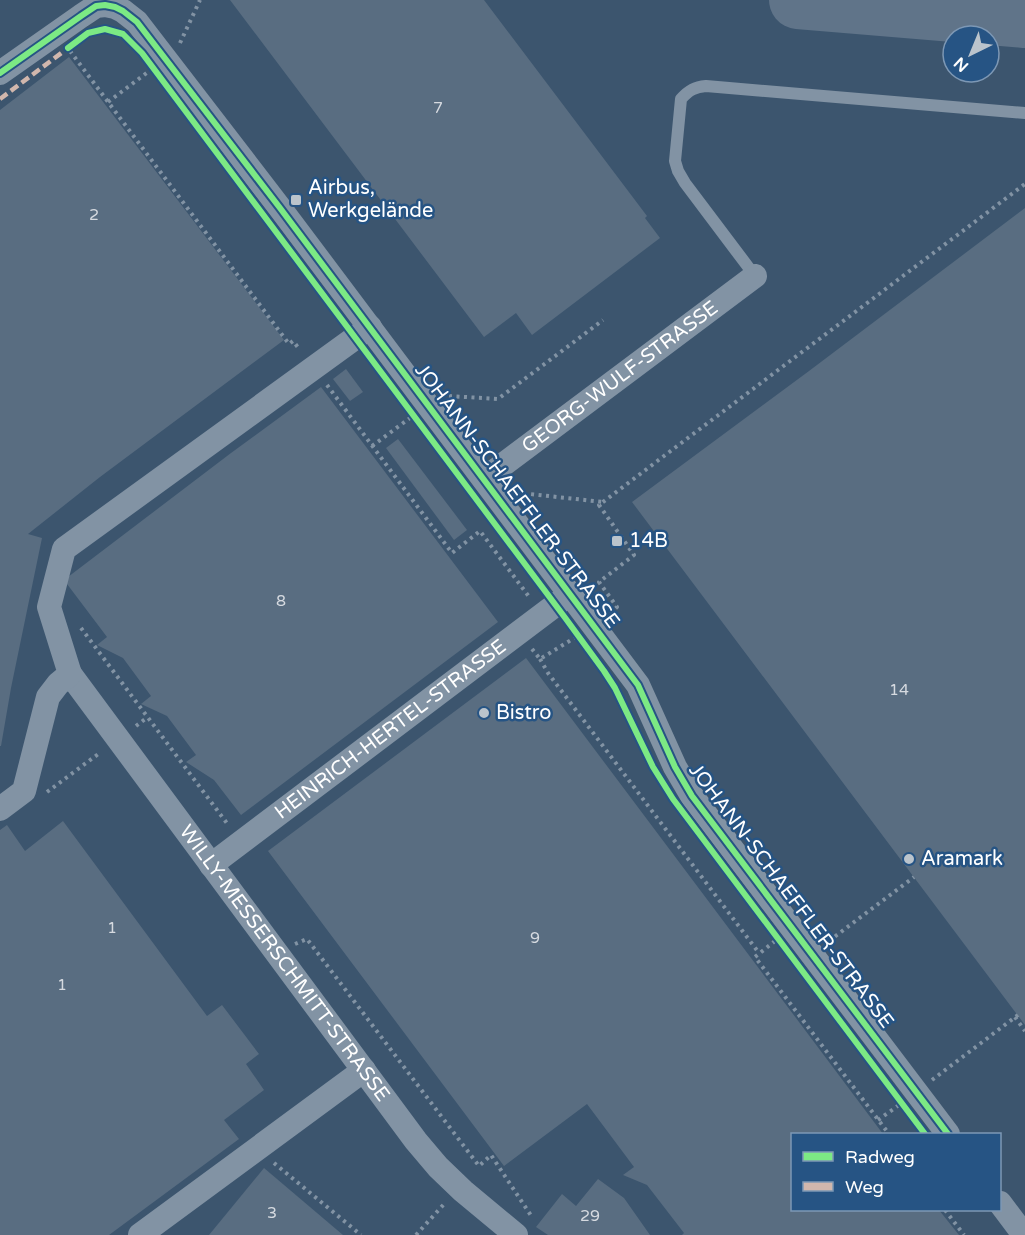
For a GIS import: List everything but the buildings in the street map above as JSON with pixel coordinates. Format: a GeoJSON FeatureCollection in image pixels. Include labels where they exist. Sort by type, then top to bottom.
{"type":"FeatureCollection","features":[{"type":"Feature","properties":{"kind":"street","name":"JOHANN-SCHAEFFLER-STRASSE"},"geometry":{"type":"LineString","coordinates":[[0,73],[96,6],[117,3],[137,22],[280,207],[484,479],[563,600],[638,685],[675,767],[692,796],[947,1133]]}},
{"type":"Feature","properties":{"kind":"street","name":"GEORG-WULF-STRASSE"},"geometry":{"type":"LineString","coordinates":[[484,479],[755,276]]}},
{"type":"Feature","properties":{"kind":"street","name":"WILLY-MESSERSCHMITT-STRASSE"},"geometry":{"type":"LineString","coordinates":[[370,327],[64,549],[49,607],[70,674],[416,1141],[463,1191],[525,1227]]}},
{"type":"Feature","properties":{"kind":"street","name":"HEINRICH-HERTEL-STRASSE"},"geometry":{"type":"LineString","coordinates":[[211,865],[563,600]]}},
{"type":"Feature","properties":{"kind":"street"},"geometry":{"type":"LineString","coordinates":[[0,808],[24,791],[48,697],[70,674]]}},
{"type":"Feature","properties":{"kind":"street"},"geometry":{"type":"LineString","coordinates":[[140,1235],[364,1070]]}},
{"type":"Feature","properties":{"kind":"street"},"geometry":{"type":"LineString","coordinates":[[1001,1206],[1024,1235]]}},
{"type":"Feature","properties":{"kind":"lane"},"geometry":{"type":"LineString","coordinates":[[755,276],[678,171],[675,161],[681,99],[687,92],[696,87],[706,86],[1025,113]]}},
{"type":"Feature","properties":{"kind":"path"},"geometry":{"type":"LineString","coordinates":[[179,49],[181,39],[200,0]]}},
{"type":"Feature","properties":{"kind":"path"},"geometry":{"type":"LineString","coordinates":[[68,48],[74,43]]}},
{"type":"Feature","properties":{"kind":"path"},"geometry":{"type":"LineString","coordinates":[[108,102],[153,68]]}},
{"type":"Feature","properties":{"kind":"path"},"geometry":{"type":"LineString","coordinates":[[602,619],[617,607],[599,582],[634,555],[598,505],[1025,184]]}},
{"type":"Feature","properties":{"kind":"path"},"geometry":{"type":"LineString","coordinates":[[439,396],[498,399],[603,320]]}},
{"type":"Feature","properties":{"kind":"path"},"geometry":{"type":"LineString","coordinates":[[407,406],[420,424]]}},
{"type":"Feature","properties":{"kind":"path"},"geometry":{"type":"LineString","coordinates":[[372,446],[414,415]]}},
{"type":"Feature","properties":{"kind":"path"},"geometry":{"type":"LineString","coordinates":[[524,499],[531,494],[603,502]]}},
{"type":"Feature","properties":{"kind":"path"},"geometry":{"type":"LineString","coordinates":[[480,531],[487,526]]}},
{"type":"Feature","properties":{"kind":"path"},"geometry":{"type":"LineString","coordinates":[[563,600],[584,645]]}},
{"type":"Feature","properties":{"kind":"path"},"geometry":{"type":"LineString","coordinates":[[80,627],[234,831]]}},
{"type":"Feature","properties":{"kind":"path"},"geometry":{"type":"LineString","coordinates":[[540,659],[578,636]]}},
{"type":"Feature","properties":{"kind":"path"},"geometry":{"type":"LineString","coordinates":[[530,646],[548,674],[759,953]]}},
{"type":"Feature","properties":{"kind":"path"},"geometry":{"type":"LineString","coordinates":[[39,798],[148,717]]}},
{"type":"Feature","properties":{"kind":"path"},"geometry":{"type":"LineString","coordinates":[[822,947],[914,877]]}},
{"type":"Feature","properties":{"kind":"path"},"geometry":{"type":"LineString","coordinates":[[773,932],[780,942]]}},
{"type":"Feature","properties":{"kind":"path"},"geometry":{"type":"LineString","coordinates":[[286,941],[295,944],[308,939],[479,1166],[490,1155],[525,1227]]}},
{"type":"Feature","properties":{"kind":"path"},"geometry":{"type":"LineString","coordinates":[[780,942],[776,941],[755,957],[888,1133]]}},
{"type":"Feature","properties":{"kind":"path"},"geometry":{"type":"LineString","coordinates":[[924,1085],[1016,1016],[1025,1031]]}},
{"type":"Feature","properties":{"kind":"path"},"geometry":{"type":"LineString","coordinates":[[894,1094],[907,1111]]}},
{"type":"Feature","properties":{"kind":"path"},"geometry":{"type":"LineString","coordinates":[[878,1120],[901,1103]]}},
{"type":"Feature","properties":{"kind":"path"},"geometry":{"type":"LineString","coordinates":[[272,1161],[361,1235]]}},
{"type":"Feature","properties":{"kind":"path"},"geometry":{"type":"LineString","coordinates":[[416,1235],[452,1196]]}},
{"type":"Feature","properties":{"kind":"path"},"geometry":{"type":"LineString","coordinates":[[946,1211],[964,1235]]}},
{"type":"Feature","properties":{"kind":"taxiway"},"geometry":{"type":"LineString","coordinates":[[798,0],[1025,19]]}},
{"type":"Feature","properties":{"kind":"marked path"},"geometry":{"type":"LineString","coordinates":[[0,99],[68,48]]}},
{"type":"Feature","properties":{"kind":"cycle path"},"geometry":{"type":"LineString","coordinates":[[0,73],[96,6],[115,7],[137,22],[280,208],[638,685],[675,767],[692,796],[947,1133]]}},
{"type":"Feature","properties":{"kind":"cycle path"},"geometry":{"type":"LineString","coordinates":[[68,48],[88,33],[105,29],[123,34],[142,53],[604,671],[615,688],[653,767],[673,799],[924,1133]]}},
{"type":"Feature","properties":{"kind":"place","name":"Airbus, Werkgelände"},"geometry":{"type":"Point","coordinates":[296,200]}},
{"type":"Feature","properties":{"kind":"place","name":"14B"},"geometry":{"type":"Point","coordinates":[617,541]}},
{"type":"Feature","properties":{"kind":"place","name":"Bistro"},"geometry":{"type":"Point","coordinates":[484,713]}},
{"type":"Feature","properties":{"kind":"place","name":"Aramark"},"geometry":{"type":"Point","coordinates":[909,859]}}]}
